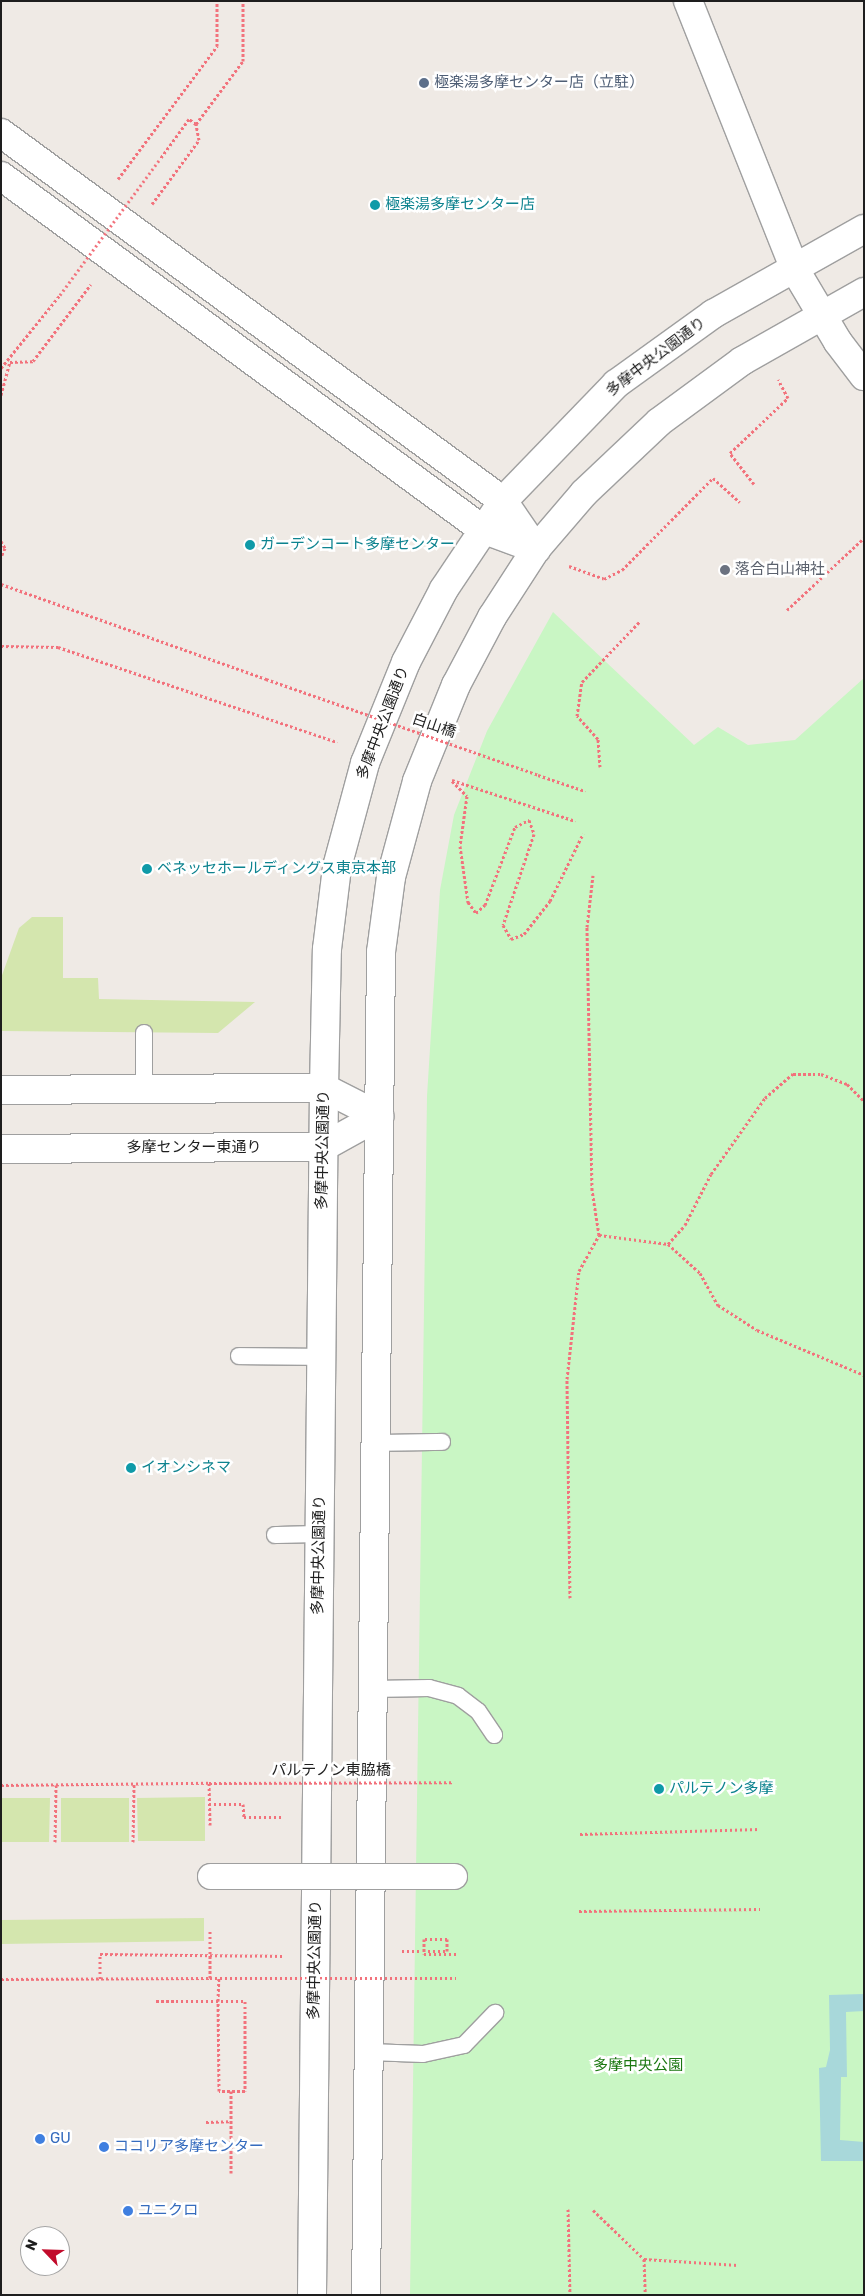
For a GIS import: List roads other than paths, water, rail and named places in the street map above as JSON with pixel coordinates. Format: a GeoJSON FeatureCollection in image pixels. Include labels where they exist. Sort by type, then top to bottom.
{"type":"FeatureCollection","features":[{"type":"Feature","properties":{"kind":"street"},"geometry":{"type":"LineString","coordinates":[[692,3],[794,268],[822,315],[864,376]]}},
{"type":"Feature","properties":{"kind":"street"},"geometry":{"type":"LineString","coordinates":[[1,133],[502,501],[536,549]]}},
{"type":"Feature","properties":{"kind":"street"},"geometry":{"type":"LineString","coordinates":[[1,176],[482,529],[536,549]]}},
{"type":"Feature","properties":{"kind":"street","name":"多摩中央公園通り"},"geometry":{"type":"LineString","coordinates":[[312,2295],[324,1088],[327,949],[337,867],[365,763],[406,662],[482,529],[502,501],[616,384],[713,314],[864,229]]}},
{"type":"Feature","properties":{"kind":"street"},"geometry":{"type":"LineString","coordinates":[[366,2295],[381,952],[391,877],[417,781],[456,685],[492,617],[536,549],[584,493],[659,422],[742,360],[864,292]]}},
{"type":"Feature","properties":{"kind":"street"},"geometry":{"type":"LineString","coordinates":[[1,1090],[324,1088],[379,1116]]}},
{"type":"Feature","properties":{"kind":"street","name":"多摩センター東通り"},"geometry":{"type":"LineString","coordinates":[[1,1149],[323,1147],[379,1116]]}},
{"type":"Feature","properties":{"kind":"street"},"geometry":{"type":"LineString","coordinates":[[210,1876],[454,1876]]}},
{"type":"Feature","properties":{"kind":"lane"},"geometry":{"type":"LineString","coordinates":[[144,1033],[144,1089]]}},
{"type":"Feature","properties":{"kind":"lane"},"geometry":{"type":"LineString","coordinates":[[239,1356],[322,1357]]}},
{"type":"Feature","properties":{"kind":"lane"},"geometry":{"type":"LineString","coordinates":[[375,1443],[442,1442]]}},
{"type":"Feature","properties":{"kind":"lane"},"geometry":{"type":"LineString","coordinates":[[275,1535],[319,1534]]}},
{"type":"Feature","properties":{"kind":"lane"},"geometry":{"type":"LineString","coordinates":[[372,1689],[430,1688],[458,1696],[478,1711],[494,1734]]}},
{"type":"Feature","properties":{"kind":"lane"},"geometry":{"type":"LineString","coordinates":[[368,2052],[423,2054],[464,2045],[495,2014]]}},
{"type":"Feature","properties":{"kind":"water"},"geometry":{"type":"Polygon","coordinates":[[[864,1994],[864,2011],[846,2012],[847,2077],[841,2077],[840,2140],[864,2142],[864,2161],[821,2161],[819,2068],[826,2067],[830,2050],[829,1995],[864,1994]]]}},
{"type":"Feature","properties":{"kind":"place","name":"極楽湯多摩センター店（立駐）"},"geometry":{"type":"Point","coordinates":[424,83]}},
{"type":"Feature","properties":{"kind":"place","name":"極楽湯多摩センター店"},"geometry":{"type":"Point","coordinates":[375,205]}},
{"type":"Feature","properties":{"kind":"place","name":"ガーデンコート多摩センター"},"geometry":{"type":"Point","coordinates":[250,545]}},
{"type":"Feature","properties":{"kind":"place","name":"落合白山神社"},"geometry":{"type":"Point","coordinates":[725,570]}},
{"type":"Feature","properties":{"kind":"place","name":"ベネッセホールディングス東京本部"},"geometry":{"type":"Point","coordinates":[147,869]}},
{"type":"Feature","properties":{"kind":"place","name":"イオンシネマ"},"geometry":{"type":"Point","coordinates":[131,1468]}},
{"type":"Feature","properties":{"kind":"place","name":"パルテノン多摩"},"geometry":{"type":"Point","coordinates":[659,1789]}},
{"type":"Feature","properties":{"kind":"place","name":"GU"},"geometry":{"type":"Point","coordinates":[40,2139]}},
{"type":"Feature","properties":{"kind":"place","name":"ココリア多摩センター"},"geometry":{"type":"Point","coordinates":[104,2147]}},
{"type":"Feature","properties":{"kind":"place","name":"ユニクロ"},"geometry":{"type":"Point","coordinates":[128,2211]}},
{"type":"Feature","properties":{"kind":"park label","name":"多摩中央公園"},"geometry":{"type":"Point","coordinates":[638,2066]}}]}
